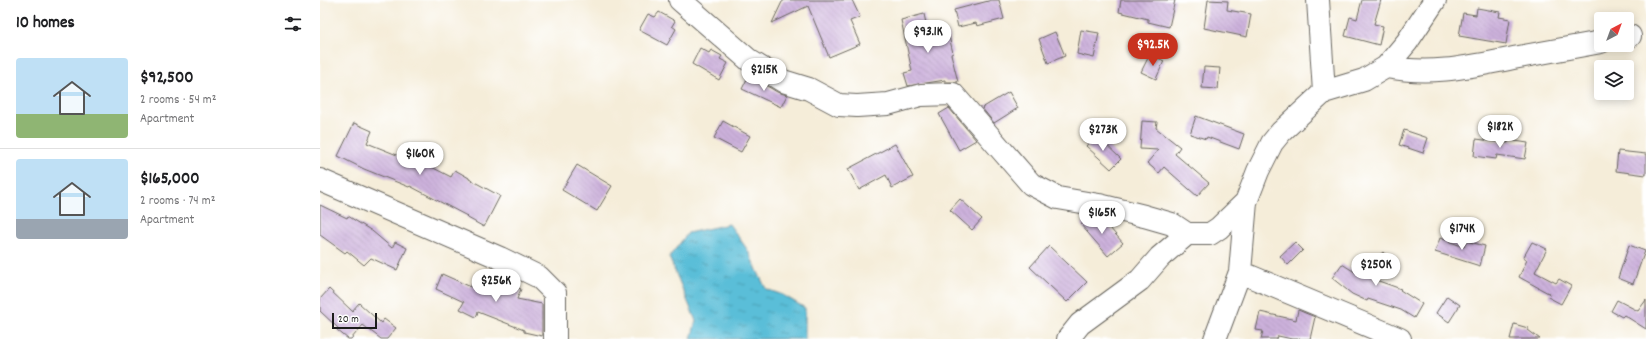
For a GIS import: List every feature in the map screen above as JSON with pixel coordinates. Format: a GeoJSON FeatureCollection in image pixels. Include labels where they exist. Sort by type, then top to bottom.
{"type":"FeatureCollection","features":[{"type":"Feature","properties":{"kind":"street"},"geometry":{"type":"LineString","coordinates":[[680,0],[750,61],[783,81],[809,89],[839,105],[857,106],[888,104],[920,95],[953,94],[1031,184],[1058,198],[1099,205],[1151,218],[1172,224],[1187,234],[1210,234],[1219,228],[1246,202]]}},
{"type":"Feature","properties":{"kind":"street"},"geometry":{"type":"LineString","coordinates":[[1318,0],[1324,92]]}},
{"type":"Feature","properties":{"kind":"street"},"geometry":{"type":"LineString","coordinates":[[1215,339],[1240,272],[1246,202],[1258,171],[1272,144],[1281,132],[1324,92],[1364,80],[1386,66],[1407,42],[1435,0]]}},
{"type":"Feature","properties":{"kind":"street"},"geometry":{"type":"LineString","coordinates":[[1386,66],[1408,71],[1468,68],[1594,43]]}},
{"type":"Feature","properties":{"kind":"street"},"geometry":{"type":"LineString","coordinates":[[320,180],[500,258],[539,278],[555,293],[555,339]]}},
{"type":"Feature","properties":{"kind":"street"},"geometry":{"type":"LineString","coordinates":[[1068,339],[1080,324],[1140,280],[1160,257],[1187,234]]}},
{"type":"Feature","properties":{"kind":"street"},"geometry":{"type":"LineString","coordinates":[[1240,272],[1393,338]]}},
{"type":"Feature","properties":{"kind":"water"},"geometry":{"type":"Polygon","coordinates":[[[729,224],[747,249],[766,289],[783,295],[805,308],[805,339],[691,339],[696,321],[669,257],[688,233],[729,224]]]}},
{"type":"Feature","properties":{"kind":"building"},"geometry":{"type":"Polygon","coordinates":[[[785,0],[852,0],[860,17],[850,21],[860,44],[829,57],[808,6],[772,23],[782,2],[785,0]]]}},
{"type":"Feature","properties":{"kind":"building"},"geometry":{"type":"Polygon","coordinates":[[[992,0],[999,0],[1004,19],[977,26],[976,23],[958,27],[954,10],[992,0]]]}},
{"type":"Feature","properties":{"kind":"building"},"geometry":{"type":"Polygon","coordinates":[[[1121,0],[1175,0],[1169,27],[1148,22],[1148,19],[1119,12],[1121,0]]]}},
{"type":"Feature","properties":{"kind":"building"},"geometry":{"type":"Polygon","coordinates":[[[1208,0],[1228,1],[1227,10],[1251,14],[1247,37],[1204,28],[1208,0]]]}},
{"type":"Feature","properties":{"kind":"building"},"geometry":{"type":"Polygon","coordinates":[[[1362,0],[1381,0],[1374,24],[1383,26],[1379,45],[1345,36],[1350,17],[1357,19],[1362,0]]]}},
{"type":"Feature","properties":{"kind":"building"},"geometry":{"type":"Polygon","coordinates":[[[1477,8],[1500,12],[1499,17],[1510,19],[1506,44],[1459,36],[1463,13],[1476,15],[1477,8]]]}},
{"type":"Feature","properties":{"kind":"building"},"geometry":{"type":"Polygon","coordinates":[[[659,12],[675,21],[672,26],[676,29],[667,45],[639,30],[648,14],[655,17],[659,12]]]}},
{"type":"Feature","properties":{"kind":"building"},"geometry":{"type":"Polygon","coordinates":[[[924,14],[929,37],[948,32],[953,53],[951,54],[958,82],[945,82],[945,80],[908,86],[904,73],[912,71],[901,20],[924,14]]]}},
{"type":"Feature","properties":{"kind":"building"},"geometry":{"type":"Polygon","coordinates":[[[1081,30],[1099,33],[1094,58],[1077,54],[1081,30]]]}},
{"type":"Feature","properties":{"kind":"building"},"geometry":{"type":"Polygon","coordinates":[[[1055,32],[1065,56],[1048,63],[1039,39],[1055,32]]]}},
{"type":"Feature","properties":{"kind":"building"},"geometry":{"type":"Polygon","coordinates":[[[700,48],[709,53],[711,50],[722,56],[720,59],[728,63],[719,80],[692,64],[700,48]]]}},
{"type":"Feature","properties":{"kind":"building"},"geometry":{"type":"Polygon","coordinates":[[[1150,54],[1164,61],[1156,79],[1141,72],[1150,54]]]}},
{"type":"Feature","properties":{"kind":"building"},"geometry":{"type":"Polygon","coordinates":[[[1204,67],[1220,68],[1218,89],[1202,88],[1204,67]]]}},
{"type":"Feature","properties":{"kind":"building"},"geometry":{"type":"Polygon","coordinates":[[[749,75],[777,92],[787,95],[781,107],[742,89],[749,75]]]}},
{"type":"Feature","properties":{"kind":"building"},"geometry":{"type":"Polygon","coordinates":[[[1009,92],[1018,108],[994,123],[982,108],[1009,92]]]}},
{"type":"Feature","properties":{"kind":"building"},"geometry":{"type":"Polygon","coordinates":[[[949,108],[976,140],[959,150],[939,114],[949,108]]]}},
{"type":"Feature","properties":{"kind":"building"},"geometry":{"type":"Polygon","coordinates":[[[1196,116],[1244,134],[1239,149],[1207,137],[1206,139],[1190,134],[1196,116]]]}},
{"type":"Feature","properties":{"kind":"building"},"geometry":{"type":"Polygon","coordinates":[[[723,121],[750,136],[741,152],[714,138],[723,121]]]}},
{"type":"Feature","properties":{"kind":"building"},"geometry":{"type":"Polygon","coordinates":[[[1142,121],[1157,122],[1156,128],[1180,147],[1175,154],[1209,183],[1197,196],[1164,167],[1159,173],[1147,163],[1158,150],[1140,149],[1142,121]]]}},
{"type":"Feature","properties":{"kind":"building"},"geometry":{"type":"Polygon","coordinates":[[[354,123],[372,131],[367,143],[402,157],[407,144],[425,151],[420,161],[451,177],[455,170],[500,196],[484,227],[466,217],[467,216],[410,186],[409,187],[364,169],[338,156],[354,123]]]}},
{"type":"Feature","properties":{"kind":"building"},"geometry":{"type":"Polygon","coordinates":[[[1404,130],[1428,138],[1423,153],[1399,145],[1404,130]]]}},
{"type":"Feature","properties":{"kind":"building"},"geometry":{"type":"Polygon","coordinates":[[[1096,135],[1121,159],[1111,169],[1086,146],[1096,135]]]}},
{"type":"Feature","properties":{"kind":"building"},"geometry":{"type":"Polygon","coordinates":[[[1476,139],[1508,143],[1508,140],[1528,143],[1525,159],[1497,155],[1496,159],[1474,156],[1476,139]]]}},
{"type":"Feature","properties":{"kind":"building"},"geometry":{"type":"Polygon","coordinates":[[[895,144],[913,177],[892,188],[886,175],[859,190],[848,169],[895,144]]]}},
{"type":"Feature","properties":{"kind":"building"},"geometry":{"type":"Polygon","coordinates":[[[1618,151],[1646,154],[1646,175],[1616,171],[1618,151]]]}},
{"type":"Feature","properties":{"kind":"building"},"geometry":{"type":"Polygon","coordinates":[[[577,165],[612,186],[597,211],[562,190],[577,165]]]}},
{"type":"Feature","properties":{"kind":"building"},"geometry":{"type":"Polygon","coordinates":[[[960,199],[982,219],[972,230],[950,210],[960,199]]]}},
{"type":"Feature","properties":{"kind":"building"},"geometry":{"type":"Polygon","coordinates":[[[320,205],[347,218],[348,216],[372,231],[392,248],[395,242],[407,248],[397,270],[371,258],[364,265],[347,251],[345,253],[320,235],[320,205]]]}},
{"type":"Feature","properties":{"kind":"building"},"geometry":{"type":"Polygon","coordinates":[[[1091,216],[1102,219],[1123,243],[1108,256],[1081,225],[1091,216]]]}},
{"type":"Feature","properties":{"kind":"building"},"geometry":{"type":"Polygon","coordinates":[[[1440,238],[1464,247],[1466,241],[1485,246],[1480,266],[1435,252],[1440,238]]]}},
{"type":"Feature","properties":{"kind":"building"},"geometry":{"type":"Polygon","coordinates":[[[1295,242],[1303,250],[1288,265],[1280,256],[1295,242]]]}},
{"type":"Feature","properties":{"kind":"building"},"geometry":{"type":"Polygon","coordinates":[[[1532,242],[1547,249],[1535,272],[1556,283],[1559,279],[1571,286],[1561,304],[1548,297],[1550,294],[1519,277],[1527,260],[1523,258],[1532,242]]]}},
{"type":"Feature","properties":{"kind":"building"},"geometry":{"type":"Polygon","coordinates":[[[1629,245],[1645,251],[1633,284],[1618,278],[1629,245]]]}},
{"type":"Feature","properties":{"kind":"building"},"geometry":{"type":"Polygon","coordinates":[[[1049,246],[1087,282],[1067,302],[1030,267],[1049,246]]]}},
{"type":"Feature","properties":{"kind":"building"},"geometry":{"type":"Polygon","coordinates":[[[1383,252],[1392,262],[1373,279],[1401,289],[1400,290],[1422,304],[1414,318],[1401,310],[1368,299],[1367,301],[1352,294],[1332,278],[1342,264],[1358,274],[1383,252]]]}},
{"type":"Feature","properties":{"kind":"building"},"geometry":{"type":"Polygon","coordinates":[[[442,274],[471,287],[476,277],[498,288],[501,281],[521,289],[517,299],[542,304],[542,336],[524,332],[524,330],[478,312],[476,317],[460,309],[464,302],[436,289],[442,274]]]}},
{"type":"Feature","properties":{"kind":"building"},"geometry":{"type":"Polygon","coordinates":[[[329,289],[352,311],[359,303],[381,323],[384,319],[396,328],[387,339],[381,339],[363,325],[351,339],[348,339],[337,330],[338,328],[320,311],[320,299],[329,289]]]}},
{"type":"Feature","properties":{"kind":"building"},"geometry":{"type":"Polygon","coordinates":[[[1447,296],[1460,305],[1449,322],[1436,313],[1447,296]]]}},
{"type":"Feature","properties":{"kind":"building"},"geometry":{"type":"Polygon","coordinates":[[[1617,300],[1638,311],[1646,300],[1646,329],[1624,315],[1622,317],[1611,311],[1617,300]]]}},
{"type":"Feature","properties":{"kind":"building"},"geometry":{"type":"Polygon","coordinates":[[[1298,310],[1315,317],[1310,339],[1292,339],[1278,336],[1277,339],[1261,339],[1263,331],[1256,330],[1260,312],[1296,320],[1298,310]]]}},
{"type":"Feature","properties":{"kind":"building"},"geometry":{"type":"Polygon","coordinates":[[[1514,324],[1528,328],[1528,330],[1540,339],[1510,339],[1514,324]]]}}]}
